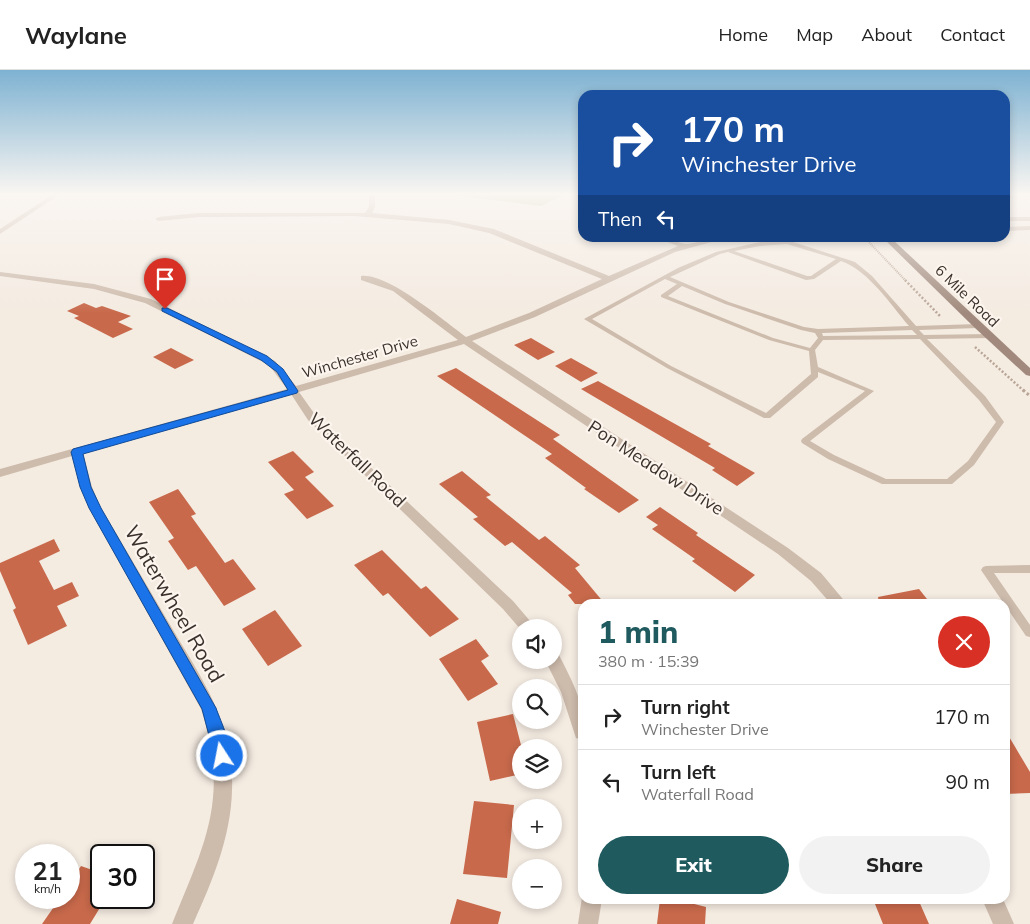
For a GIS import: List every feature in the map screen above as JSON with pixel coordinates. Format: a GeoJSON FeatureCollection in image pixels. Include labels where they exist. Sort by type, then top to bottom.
{"type":"FeatureCollection","features":[{"type":"Feature","properties":{"kind":"street"},"geometry":{"type":"LineString","coordinates":[[495,233],[609,279]]}},
{"type":"Feature","properties":{"kind":"street"},"geometry":{"type":"LineString","coordinates":[[674,242],[684,246]]}},
{"type":"Feature","properties":{"kind":"street","name":"Winchester Drive"},"geometry":{"type":"LineString","coordinates":[[0,473],[380,367],[464,341],[532,315],[657,257],[700,242]]}},
{"type":"Feature","properties":{"kind":"street","name":"6 Mile Road"},"geometry":{"type":"LineString","coordinates":[[891,242],[1030,373]]}},
{"type":"Feature","properties":{"kind":"street","name":"Waterfall Road"},"geometry":{"type":"LineString","coordinates":[[0,274],[109,288],[148,301],[264,358],[280,371],[312,418],[501,598],[521,619]]}},
{"type":"Feature","properties":{"kind":"street","name":"Pon Meadow Drive"},"geometry":{"type":"LineString","coordinates":[[364,278],[396,289],[464,341],[783,551],[816,577],[836,599]]}},
{"type":"Feature","properties":{"kind":"street","name":"Waterwheel Road"},"geometry":{"type":"LineString","coordinates":[[77,452],[86,487],[95,508],[209,708],[220,741],[224,772],[223,794],[217,831],[209,860],[182,924]]}},
{"type":"Feature","properties":{"kind":"street"},"geometry":{"type":"LineString","coordinates":[[558,669],[569,691],[578,719]]}},
{"type":"Feature","properties":{"kind":"street"},"geometry":{"type":"LineString","coordinates":[[588,924],[591,904]]}},
{"type":"Feature","properties":{"kind":"street"},"geometry":{"type":"LineString","coordinates":[[994,904],[1004,924]]}},
{"type":"Feature","properties":{"kind":"lane"},"geometry":{"type":"LineString","coordinates":[[773,242],[718,253],[665,277],[587,319],[669,368],[767,416],[815,375],[812,350],[819,335]]}},
{"type":"Feature","properties":{"kind":"lane"},"geometry":{"type":"LineString","coordinates":[[792,242],[853,263],[870,276],[922,337],[982,398],[1000,422],[971,464],[949,482],[885,482],[832,457],[805,441],[870,391],[814,368]]}},
{"type":"Feature","properties":{"kind":"lane"},"geometry":{"type":"LineString","coordinates":[[728,251],[806,278],[812,278],[840,259]]}},
{"type":"Feature","properties":{"kind":"lane"},"geometry":{"type":"LineString","coordinates":[[665,277],[727,303],[819,335],[990,336]]}},
{"type":"Feature","properties":{"kind":"lane"},"geometry":{"type":"LineString","coordinates":[[682,284],[663,296],[771,339],[812,350]]}},
{"type":"Feature","properties":{"kind":"lane"},"geometry":{"type":"LineString","coordinates":[[819,335],[915,328],[978,326]]}},
{"type":"Feature","properties":{"kind":"lane"},"geometry":{"type":"LineString","coordinates":[[1006,599],[986,570],[1030,569]]}},
{"type":"Feature","properties":{"kind":"lane"},"geometry":{"type":"LineString","coordinates":[[1010,604],[1030,633]]}},
{"type":"Feature","properties":{"kind":"building"},"geometry":{"type":"Polygon","coordinates":[[[84,303],[96,308],[102,306],[131,316],[118,322],[133,329],[113,338],[74,318],[79,316],[67,311],[84,303]]]}},
{"type":"Feature","properties":{"kind":"building"},"geometry":{"type":"Polygon","coordinates":[[[531,338],[555,352],[538,360],[514,345],[531,338]]]}},
{"type":"Feature","properties":{"kind":"building"},"geometry":{"type":"Polygon","coordinates":[[[171,348],[194,360],[175,369],[153,357],[171,348]]]}},
{"type":"Feature","properties":{"kind":"building"},"geometry":{"type":"Polygon","coordinates":[[[571,358],[598,373],[581,382],[555,366],[571,358]]]}},
{"type":"Feature","properties":{"kind":"building"},"geometry":{"type":"Polygon","coordinates":[[[456,368],[560,435],[553,439],[639,500],[619,513],[584,489],[586,488],[545,458],[552,454],[437,376],[456,368]]]}},
{"type":"Feature","properties":{"kind":"building"},"geometry":{"type":"Polygon","coordinates":[[[598,381],[711,444],[708,446],[755,473],[737,486],[712,470],[715,468],[581,389],[598,381]]]}},
{"type":"Feature","properties":{"kind":"building"},"geometry":{"type":"Polygon","coordinates":[[[293,451],[314,472],[305,477],[334,506],[307,519],[284,494],[294,490],[268,462],[293,451]]]}},
{"type":"Feature","properties":{"kind":"building"},"geometry":{"type":"Polygon","coordinates":[[[462,471],[491,495],[486,497],[539,540],[545,536],[580,565],[575,568],[601,599],[578,599],[578,604],[575,604],[568,595],[572,593],[512,542],[505,546],[473,519],[478,517],[439,484],[462,471]]]}},
{"type":"Feature","properties":{"kind":"building"},"geometry":{"type":"Polygon","coordinates":[[[178,489],[196,514],[191,516],[225,563],[233,559],[256,589],[224,606],[196,566],[188,570],[168,541],[174,538],[149,502],[178,489]]]}},
{"type":"Feature","properties":{"kind":"building"},"geometry":{"type":"Polygon","coordinates":[[[660,507],[698,533],[696,535],[755,575],[735,592],[692,561],[695,559],[652,529],[658,525],[646,517],[660,507]]]}},
{"type":"Feature","properties":{"kind":"building"},"geometry":{"type":"Polygon","coordinates":[[[54,539],[60,551],[39,561],[54,590],[72,582],[79,596],[57,606],[67,626],[28,645],[13,610],[16,608],[0,571],[0,563],[54,539]]]}},
{"type":"Feature","properties":{"kind":"building"},"geometry":{"type":"Polygon","coordinates":[[[382,550],[421,589],[426,586],[459,619],[430,637],[388,593],[383,596],[354,565],[382,550]]]}},
{"type":"Feature","properties":{"kind":"building"},"geometry":{"type":"Polygon","coordinates":[[[919,589],[927,599],[878,599],[878,597],[919,589]]]}},
{"type":"Feature","properties":{"kind":"building"},"geometry":{"type":"Polygon","coordinates":[[[275,610],[302,646],[268,666],[242,629],[275,610]]]}},
{"type":"Feature","properties":{"kind":"building"},"geometry":{"type":"Polygon","coordinates":[[[476,639],[489,656],[481,661],[498,684],[468,701],[439,659],[476,639]]]}},
{"type":"Feature","properties":{"kind":"building"},"geometry":{"type":"Polygon","coordinates":[[[512,714],[512,729],[517,729],[519,739],[512,739],[512,776],[490,781],[477,722],[512,714]]]}},
{"type":"Feature","properties":{"kind":"building"},"geometry":{"type":"Polygon","coordinates":[[[1010,738],[1030,772],[1030,793],[1010,794],[1010,738]]]}},
{"type":"Feature","properties":{"kind":"building"},"geometry":{"type":"Polygon","coordinates":[[[474,801],[512,805],[507,878],[463,874],[474,801]]]}},
{"type":"Feature","properties":{"kind":"building"},"geometry":{"type":"Polygon","coordinates":[[[81,866],[90,869],[90,909],[99,909],[90,924],[42,924],[52,909],[80,909],[81,866]]]}},
{"type":"Feature","properties":{"kind":"building"},"geometry":{"type":"Polygon","coordinates":[[[457,899],[501,912],[498,924],[450,924],[457,899]]]}},
{"type":"Feature","properties":{"kind":"building"},"geometry":{"type":"Polygon","coordinates":[[[659,904],[694,904],[706,907],[705,924],[657,924],[659,904]]]}},
{"type":"Feature","properties":{"kind":"building"},"geometry":{"type":"Polygon","coordinates":[[[875,904],[920,904],[929,924],[883,924],[875,904]]]}},
{"type":"Feature","properties":{"kind":"route"},"geometry":{"type":"LineString","coordinates":[[165,309],[272,363],[294,391],[77,452],[86,487],[95,508],[209,708],[220,741],[222,756]]}}]}
